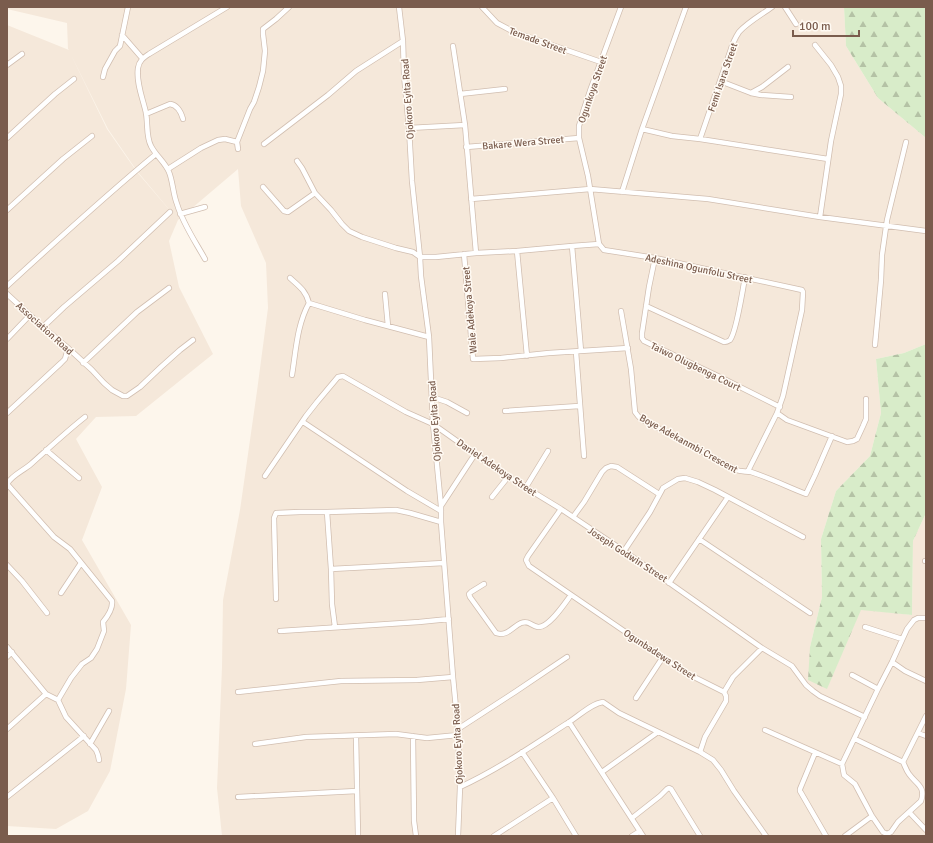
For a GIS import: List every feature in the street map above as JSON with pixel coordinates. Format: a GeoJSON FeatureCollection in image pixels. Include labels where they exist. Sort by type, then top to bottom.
{"type":"FeatureCollection","features":[{"type":"Feature","properties":{"kind":"street"},"geometry":{"type":"LineString","coordinates":[[103,77],[104,69],[115,51],[120,46],[128,7]]}},
{"type":"Feature","properties":{"kind":"street"},"geometry":{"type":"LineString","coordinates":[[205,259],[180,214],[168,169],[151,146],[148,137],[146,114],[139,84],[138,70],[139,63],[142,58],[227,7]]}},
{"type":"Feature","properties":{"kind":"street"},"geometry":{"type":"LineString","coordinates":[[238,149],[237,142],[259,87],[264,65],[265,56],[263,29],[289,7]]}},
{"type":"Feature","properties":{"kind":"street","name":"Ojokoro Eyita Road"},"geometry":{"type":"LineString","coordinates":[[399,7],[403,41],[412,181],[420,257],[420,276],[429,337],[433,424],[458,729],[460,787],[458,836]]}},
{"type":"Feature","properties":{"kind":"street","name":"Temade Street"},"geometry":{"type":"LineString","coordinates":[[482,7],[497,23],[514,32],[601,62]]}},
{"type":"Feature","properties":{"kind":"street","name":"Ogunkoya Street"},"geometry":{"type":"LineString","coordinates":[[599,244],[590,189],[579,138],[579,126],[621,7]]}},
{"type":"Feature","properties":{"kind":"street"},"geometry":{"type":"LineString","coordinates":[[622,192],[642,129],[686,7]]}},
{"type":"Feature","properties":{"kind":"street","name":"Femi Isara Street"},"geometry":{"type":"LineString","coordinates":[[700,139],[735,39],[744,27],[772,7]]}},
{"type":"Feature","properties":{"kind":"street"},"geometry":{"type":"LineString","coordinates":[[785,7],[796,24]]}},
{"type":"Feature","properties":{"kind":"street"},"geometry":{"type":"LineString","coordinates":[[122,35],[142,58]]}},
{"type":"Feature","properties":{"kind":"street"},"geometry":{"type":"LineString","coordinates":[[264,144],[356,72],[403,41]]}},
{"type":"Feature","properties":{"kind":"street"},"geometry":{"type":"LineString","coordinates":[[453,46],[465,125],[476,253]]}},
{"type":"Feature","properties":{"kind":"street"},"geometry":{"type":"LineString","coordinates":[[815,46],[831,65],[841,86],[841,94],[828,159],[820,217]]}},
{"type":"Feature","properties":{"kind":"street"},"geometry":{"type":"LineString","coordinates":[[7,65],[22,54]]}},
{"type":"Feature","properties":{"kind":"street"},"geometry":{"type":"LineString","coordinates":[[751,93],[762,87],[788,67]]}},
{"type":"Feature","properties":{"kind":"street"},"geometry":{"type":"LineString","coordinates":[[7,138],[55,94],[74,79]]}},
{"type":"Feature","properties":{"kind":"street"},"geometry":{"type":"LineString","coordinates":[[720,81],[751,93],[791,97]]}},
{"type":"Feature","properties":{"kind":"street"},"geometry":{"type":"LineString","coordinates":[[460,94],[505,89]]}},
{"type":"Feature","properties":{"kind":"street"},"geometry":{"type":"LineString","coordinates":[[146,114],[172,104],[179,109],[183,119]]}},
{"type":"Feature","properties":{"kind":"street"},"geometry":{"type":"LineString","coordinates":[[409,128],[465,125]]}},
{"type":"Feature","properties":{"kind":"street"},"geometry":{"type":"LineString","coordinates":[[642,129],[672,136],[828,159]]}},
{"type":"Feature","properties":{"kind":"street"},"geometry":{"type":"LineString","coordinates":[[7,210],[63,159],[92,136]]}},
{"type":"Feature","properties":{"kind":"street","name":"Bakare Wera Street"},"geometry":{"type":"LineString","coordinates":[[466,147],[579,138]]}},
{"type":"Feature","properties":{"kind":"street"},"geometry":{"type":"LineString","coordinates":[[168,169],[201,148],[218,140],[225,139],[237,142]]}},
{"type":"Feature","properties":{"kind":"street"},"geometry":{"type":"LineString","coordinates":[[874,345],[882,280],[882,255],[886,225],[906,142]]}},
{"type":"Feature","properties":{"kind":"street"},"geometry":{"type":"LineString","coordinates":[[7,286],[51,245],[156,154]]}},
{"type":"Feature","properties":{"kind":"street"},"geometry":{"type":"LineString","coordinates":[[297,161],[315,193],[349,231],[362,237],[413,252],[420,257],[599,244]]}},
{"type":"Feature","properties":{"kind":"street"},"geometry":{"type":"LineString","coordinates":[[263,187],[286,212],[315,193]]}},
{"type":"Feature","properties":{"kind":"street"},"geometry":{"type":"LineString","coordinates":[[471,199],[590,189],[668,197],[708,199],[820,217],[926,231]]}},
{"type":"Feature","properties":{"kind":"street"},"geometry":{"type":"LineString","coordinates":[[180,214],[205,207]]}},
{"type":"Feature","properties":{"kind":"street"},"geometry":{"type":"LineString","coordinates":[[43,327],[118,261],[170,212]]}},
{"type":"Feature","properties":{"kind":"street","name":"Adeshina Ogunfolu Street"},"geometry":{"type":"LineString","coordinates":[[599,244],[604,250],[655,258],[802,290],[802,310],[780,407]]}},
{"type":"Feature","properties":{"kind":"street"},"geometry":{"type":"LineString","coordinates":[[572,246],[579,351],[579,406],[584,456]]}},
{"type":"Feature","properties":{"kind":"street"},"geometry":{"type":"LineString","coordinates":[[517,251],[527,356],[549,353],[628,348],[621,311]]}},
{"type":"Feature","properties":{"kind":"street","name":"Wale Adekoya Street"},"geometry":{"type":"LineString","coordinates":[[464,254],[473,359],[527,356]]}},
{"type":"Feature","properties":{"kind":"street","name":"Taiwo Olugbenga Court"},"geometry":{"type":"LineString","coordinates":[[655,258],[642,333],[642,338],[644,341],[780,407]]}},
{"type":"Feature","properties":{"kind":"street"},"geometry":{"type":"LineString","coordinates":[[646,306],[724,342],[727,342],[731,339],[735,328],[745,277]]}},
{"type":"Feature","properties":{"kind":"street"},"geometry":{"type":"LineString","coordinates":[[290,278],[303,289],[308,297],[309,303],[304,312],[298,332],[292,375]]}},
{"type":"Feature","properties":{"kind":"street"},"geometry":{"type":"LineString","coordinates":[[84,363],[137,312],[169,288]]}},
{"type":"Feature","properties":{"kind":"street","name":"Association Road"},"geometry":{"type":"LineString","coordinates":[[7,294],[92,370],[104,383],[112,390],[123,396],[127,396],[145,383],[161,366],[193,340]]}},
{"type":"Feature","properties":{"kind":"street"},"geometry":{"type":"LineString","coordinates":[[385,294],[388,326]]}},
{"type":"Feature","properties":{"kind":"street"},"geometry":{"type":"LineString","coordinates":[[309,303],[349,316],[429,337]]}},
{"type":"Feature","properties":{"kind":"street"},"geometry":{"type":"LineString","coordinates":[[7,339],[30,315]]}},
{"type":"Feature","properties":{"kind":"street"},"geometry":{"type":"LineString","coordinates":[[7,413],[61,363],[68,348]]}},
{"type":"Feature","properties":{"kind":"street","name":"Boye Adekanmbi Crescent"},"geometry":{"type":"LineString","coordinates":[[628,348],[635,412],[638,416],[740,472],[748,471],[806,494],[832,436]]}},
{"type":"Feature","properties":{"kind":"street","name":"Daniel Adekoya Street"},"geometry":{"type":"LineString","coordinates":[[265,476],[313,407],[338,377],[343,376],[406,412],[433,424],[508,477],[561,509]]}},
{"type":"Feature","properties":{"kind":"street"},"geometry":{"type":"LineString","coordinates":[[432,397],[447,402],[467,413]]}},
{"type":"Feature","properties":{"kind":"street"},"geometry":{"type":"LineString","coordinates":[[777,413],[787,420],[847,442],[857,439],[863,426],[866,419],[866,399]]}},
{"type":"Feature","properties":{"kind":"street"},"geometry":{"type":"LineString","coordinates":[[505,411],[579,406]]}},
{"type":"Feature","properties":{"kind":"street"},"geometry":{"type":"LineString","coordinates":[[748,471],[780,407]]}},
{"type":"Feature","properties":{"kind":"street"},"geometry":{"type":"LineString","coordinates":[[58,700],[82,664],[91,658],[97,649],[104,631],[103,622],[109,615],[112,601],[70,548],[54,536],[7,484],[10,479],[30,465],[85,417]]}},
{"type":"Feature","properties":{"kind":"street"},"geometry":{"type":"LineString","coordinates":[[302,422],[407,491],[441,508],[476,454]]}},
{"type":"Feature","properties":{"kind":"street"},"geometry":{"type":"LineString","coordinates":[[46,450],[79,478]]}},
{"type":"Feature","properties":{"kind":"street"},"geometry":{"type":"LineString","coordinates":[[526,487],[548,451]]}},
{"type":"Feature","properties":{"kind":"street"},"geometry":{"type":"LineString","coordinates":[[573,517],[602,472],[611,466],[617,467],[659,494]]}},
{"type":"Feature","properties":{"kind":"street"},"geometry":{"type":"LineString","coordinates":[[492,497],[508,477]]}},
{"type":"Feature","properties":{"kind":"street"},"geometry":{"type":"LineString","coordinates":[[624,551],[650,512],[663,488],[675,480],[685,478],[698,482],[803,536]]}},
{"type":"Feature","properties":{"kind":"street","name":"Joseph Godwin Street"},"geometry":{"type":"LineString","coordinates":[[561,509],[669,583],[728,497]]}},
{"type":"Feature","properties":{"kind":"street","name":"Ogunbadewa Street"},"geometry":{"type":"LineString","coordinates":[[561,509],[528,556],[526,560],[529,566],[682,670],[724,692]]}},
{"type":"Feature","properties":{"kind":"street"},"geometry":{"type":"LineString","coordinates":[[276,599],[275,514],[277,512],[396,510],[441,522]]}},
{"type":"Feature","properties":{"kind":"street"},"geometry":{"type":"LineString","coordinates":[[327,512],[332,604],[335,627]]}},
{"type":"Feature","properties":{"kind":"street"},"geometry":{"type":"LineString","coordinates":[[699,539],[810,613]]}},
{"type":"Feature","properties":{"kind":"street"},"geometry":{"type":"LineString","coordinates":[[331,569],[444,563]]}},
{"type":"Feature","properties":{"kind":"street"},"geometry":{"type":"LineString","coordinates":[[61,593],[82,564]]}},
{"type":"Feature","properties":{"kind":"street"},"geometry":{"type":"LineString","coordinates":[[7,565],[47,612]]}},
{"type":"Feature","properties":{"kind":"street"},"geometry":{"type":"LineString","coordinates":[[669,583],[762,648],[792,666],[806,685],[816,694],[865,717]]}},
{"type":"Feature","properties":{"kind":"street"},"geometry":{"type":"LineString","coordinates":[[484,584],[469,594],[496,633],[500,634],[505,634],[518,624],[524,622],[528,622],[538,627],[547,623],[555,616],[571,595]]}},
{"type":"Feature","properties":{"kind":"street"},"geometry":{"type":"LineString","coordinates":[[855,739],[903,762],[909,774],[924,788],[921,801],[898,822],[891,832],[887,834],[883,832],[872,816],[855,784],[844,775],[842,764],[907,628],[914,620],[918,618],[926,618]]}},
{"type":"Feature","properties":{"kind":"street"},"geometry":{"type":"LineString","coordinates":[[280,631],[449,619]]}},
{"type":"Feature","properties":{"kind":"street"},"geometry":{"type":"LineString","coordinates":[[865,627],[902,639]]}},
{"type":"Feature","properties":{"kind":"street"},"geometry":{"type":"LineString","coordinates":[[7,647],[46,694],[58,700],[66,717],[96,750],[99,760]]}},
{"type":"Feature","properties":{"kind":"street"},"geometry":{"type":"LineString","coordinates":[[700,752],[705,737],[726,701],[724,692],[733,677],[762,648]]}},
{"type":"Feature","properties":{"kind":"street"},"geometry":{"type":"LineString","coordinates":[[7,657],[12,652]]}},
{"type":"Feature","properties":{"kind":"street"},"geometry":{"type":"LineString","coordinates":[[458,729],[567,657]]}},
{"type":"Feature","properties":{"kind":"street"},"geometry":{"type":"LineString","coordinates":[[636,698],[663,657]]}},
{"type":"Feature","properties":{"kind":"street"},"geometry":{"type":"LineString","coordinates":[[892,662],[906,671],[926,680]]}},
{"type":"Feature","properties":{"kind":"street"},"geometry":{"type":"LineString","coordinates":[[852,675],[878,689]]}},
{"type":"Feature","properties":{"kind":"street"},"geometry":{"type":"LineString","coordinates":[[238,692],[341,682],[416,680],[453,677]]}},
{"type":"Feature","properties":{"kind":"street"},"geometry":{"type":"LineString","coordinates":[[7,729],[46,694]]}},
{"type":"Feature","properties":{"kind":"street"},"geometry":{"type":"LineString","coordinates":[[460,787],[522,752],[596,703],[603,702],[619,713],[700,752],[713,760],[766,836]]}},
{"type":"Feature","properties":{"kind":"street"},"geometry":{"type":"LineString","coordinates":[[90,744],[109,711]]}},
{"type":"Feature","properties":{"kind":"street"},"geometry":{"type":"LineString","coordinates":[[903,762],[926,716]]}},
{"type":"Feature","properties":{"kind":"street"},"geometry":{"type":"LineString","coordinates":[[569,722],[643,836]]}},
{"type":"Feature","properties":{"kind":"street"},"geometry":{"type":"LineString","coordinates":[[765,730],[842,764]]}},
{"type":"Feature","properties":{"kind":"street"},"geometry":{"type":"LineString","coordinates":[[602,772],[658,732]]}},
{"type":"Feature","properties":{"kind":"street"},"geometry":{"type":"LineString","coordinates":[[918,733],[926,736]]}},
{"type":"Feature","properties":{"kind":"street"},"geometry":{"type":"LineString","coordinates":[[255,744],[306,738],[396,734],[427,738],[458,735]]}},
{"type":"Feature","properties":{"kind":"street"},"geometry":{"type":"LineString","coordinates":[[7,798],[84,736]]}},
{"type":"Feature","properties":{"kind":"street"},"geometry":{"type":"LineString","coordinates":[[356,736],[358,836]]}},
{"type":"Feature","properties":{"kind":"street"},"geometry":{"type":"LineString","coordinates":[[413,736],[414,821],[416,836]]}},
{"type":"Feature","properties":{"kind":"street"},"geometry":{"type":"LineString","coordinates":[[522,752],[553,798],[576,836]]}},
{"type":"Feature","properties":{"kind":"street"},"geometry":{"type":"LineString","coordinates":[[815,753],[800,786],[800,791],[826,836]]}},
{"type":"Feature","properties":{"kind":"street"},"geometry":{"type":"LineString","coordinates":[[632,818],[669,788],[672,790],[700,836]]}},
{"type":"Feature","properties":{"kind":"street"},"geometry":{"type":"LineString","coordinates":[[238,797],[357,791]]}},
{"type":"Feature","properties":{"kind":"street"},"geometry":{"type":"LineString","coordinates":[[494,836],[553,798]]}},
{"type":"Feature","properties":{"kind":"street"},"geometry":{"type":"LineString","coordinates":[[909,812],[926,830]]}},
{"type":"Feature","properties":{"kind":"street"},"geometry":{"type":"LineString","coordinates":[[844,836],[872,816]]}},
{"type":"Feature","properties":{"kind":"street"},"geometry":{"type":"LineString","coordinates":[[632,836],[640,831]]}},
{"type":"Feature","properties":{"kind":"shaded area"},"geometry":{"type":"Polygon","coordinates":[[[7,7],[844,7],[846,46],[878,98],[926,138],[926,344],[904,353],[876,359],[881,413],[870,456],[836,491],[821,539],[822,597],[810,647],[827,688],[861,609],[912,615],[913,541],[926,513],[926,836],[222,836],[217,788],[223,600],[240,510],[268,308],[266,263],[241,206],[238,169],[178,220],[169,241],[179,287],[213,354],[136,416],[96,417],[76,439],[102,487],[82,540],[131,625],[126,689],[110,771],[88,811],[56,829],[7,826],[7,25],[69,50],[67,23],[7,9],[7,7]],[[71,55],[107,129],[137,172],[178,220],[137,171],[108,129],[71,55]]]}},
{"type":"Feature","properties":{"kind":"green space"},"geometry":{"type":"Polygon","coordinates":[[[844,7],[926,7],[926,138],[878,98],[846,46],[844,7]]]}},
{"type":"Feature","properties":{"kind":"green space"},"geometry":{"type":"Polygon","coordinates":[[[926,344],[926,513],[913,541],[912,615],[861,610],[827,689],[808,680],[810,647],[822,597],[821,539],[836,491],[870,456],[881,413],[876,359],[904,353],[926,344]]]}}]}
